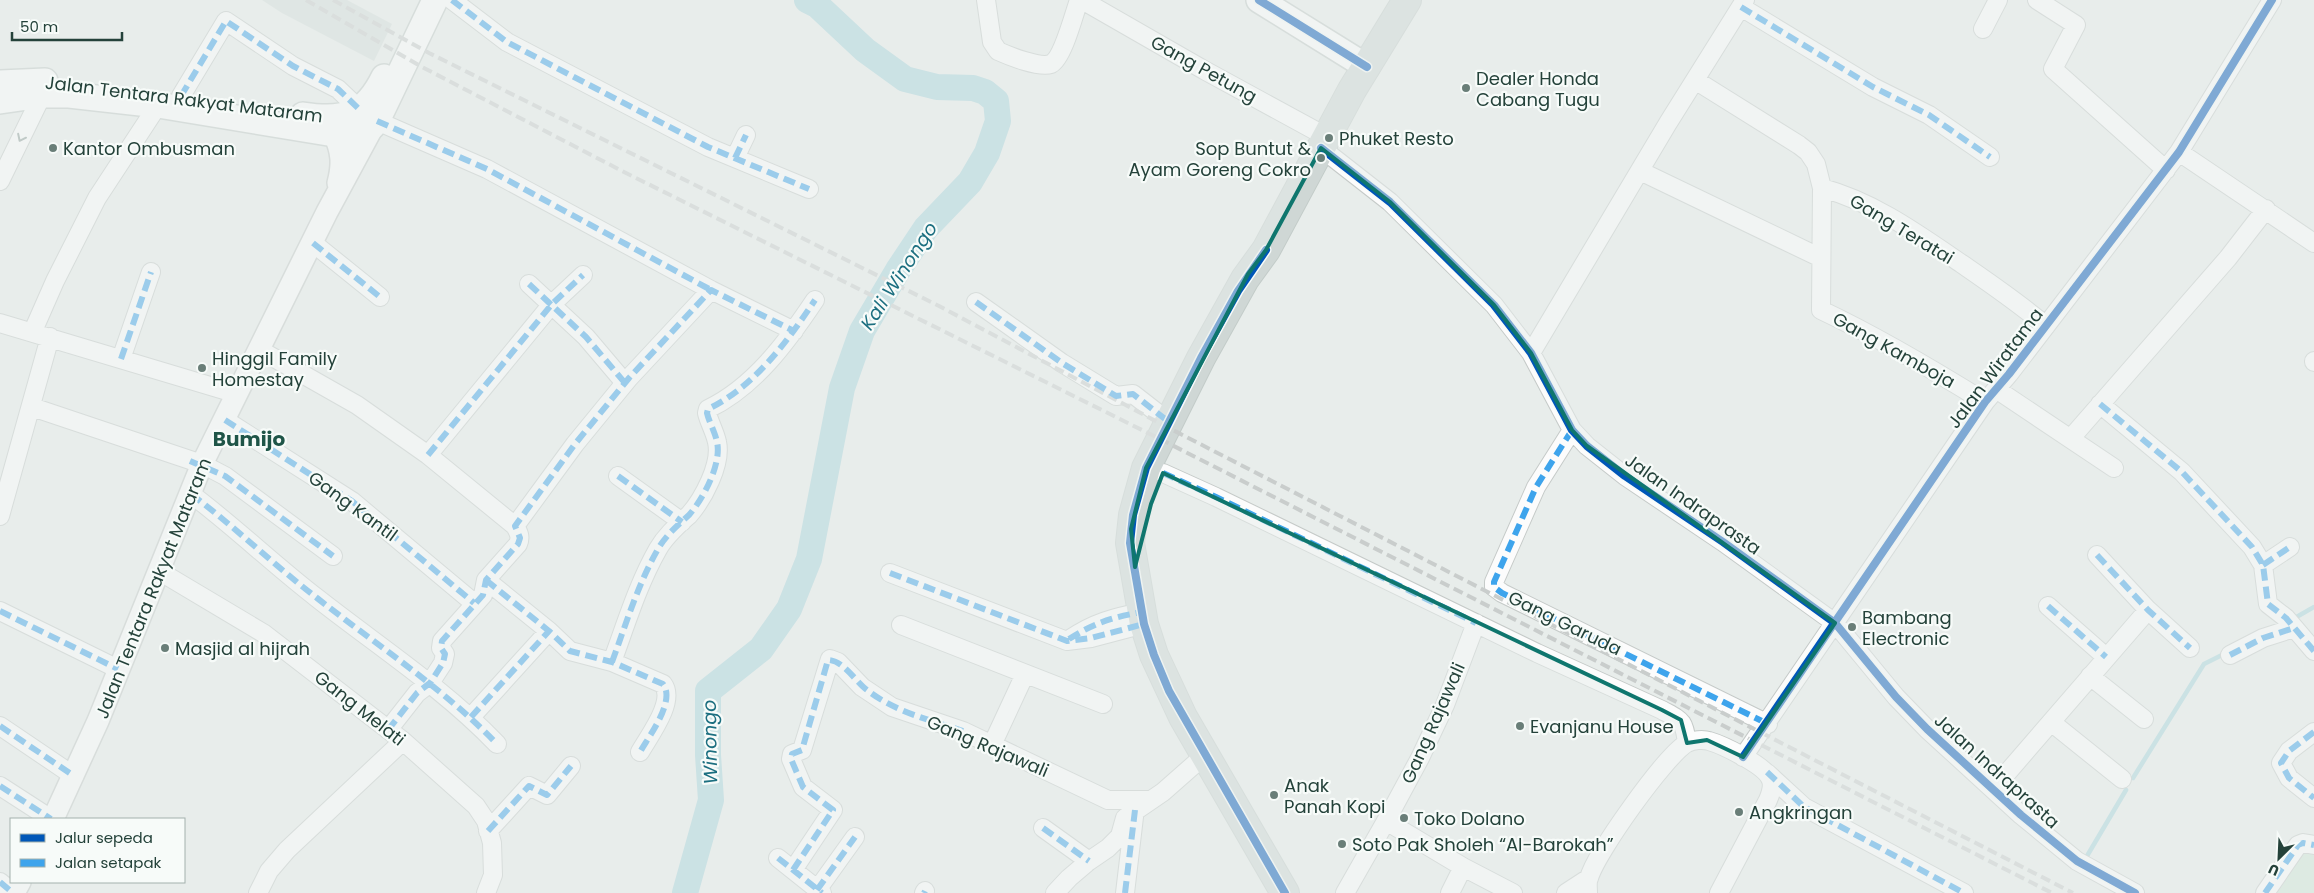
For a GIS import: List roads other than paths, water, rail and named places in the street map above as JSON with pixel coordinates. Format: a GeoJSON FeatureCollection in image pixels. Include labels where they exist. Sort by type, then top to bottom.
{"type":"FeatureCollection","features":[{"type":"Feature","properties":{"kind":"main road","name":"Jalan Tentara Rakyat Mataram"},"geometry":{"type":"LineString","coordinates":[[370,118],[374,96],[422,0]]}},
{"type":"Feature","properties":{"kind":"main road","name":"Jalan Tentara Rakyat Mataram"},"geometry":{"type":"LineString","coordinates":[[0,83],[63,81],[350,137],[362,135],[435,0]]}},
{"type":"Feature","properties":{"kind":"main road"},"geometry":{"type":"LineString","coordinates":[[1259,0],[1366,67]]}},
{"type":"Feature","properties":{"kind":"main road"},"geometry":{"type":"LineString","coordinates":[[1285,893],[1169,691],[1154,654],[1143,618],[1136,567],[1130,543],[1133,515],[1146,468],[1238,290],[1266,250],[1366,67],[1407,0]]}},
{"type":"Feature","properties":{"kind":"main road","name":"Jalan Tentara Rakyat Mataram"},"geometry":{"type":"LineString","coordinates":[[0,101],[42,95],[69,95],[170,101],[317,117],[370,118]]}},
{"type":"Feature","properties":{"kind":"main road"},"geometry":{"type":"LineString","coordinates":[[1136,567],[1150,504],[1254,289],[1266,250]]}},
{"type":"Feature","properties":{"kind":"street"},"geometry":{"type":"LineString","coordinates":[[452,0],[507,42],[708,147],[809,189]]}},
{"type":"Feature","properties":{"kind":"street","name":"Gang Petung"},"geometry":{"type":"LineString","coordinates":[[986,0],[992,42],[1000,52],[1038,64],[1054,61],[1060,54],[1081,0],[1204,70],[1324,142]]}},
{"type":"Feature","properties":{"kind":"street"},"geometry":{"type":"LineString","coordinates":[[1983,29],[1998,0]]}},
{"type":"Feature","properties":{"kind":"street"},"geometry":{"type":"LineString","coordinates":[[2037,0],[2076,25],[2053,68],[2166,170]]}},
{"type":"Feature","properties":{"kind":"street","name":"Jalan Wiratama"},"geometry":{"type":"LineString","coordinates":[[1744,757],[1991,395],[2180,152],[2272,0]]}},
{"type":"Feature","properties":{"kind":"street"},"geometry":{"type":"LineString","coordinates":[[1531,353],[1743,3],[1873,87],[1929,115],[1990,157]]}},
{"type":"Feature","properties":{"kind":"street"},"geometry":{"type":"LineString","coordinates":[[33,331],[55,281],[97,198],[170,101],[226,21],[294,66],[338,89],[370,118],[487,170],[711,290],[794,331]]}},
{"type":"Feature","properties":{"kind":"street"},"geometry":{"type":"LineString","coordinates":[[1695,80],[1808,152],[1816,164],[1822,188]]}},
{"type":"Feature","properties":{"kind":"street"},"geometry":{"type":"LineString","coordinates":[[0,181],[42,95]]}},
{"type":"Feature","properties":{"kind":"street","name":"Jalan Tentara Rakyat Mataram"},"geometry":{"type":"LineString","coordinates":[[53,818],[74,776],[202,464],[335,198],[370,118]]}},
{"type":"Feature","properties":{"kind":"street","name":"Jalan Tentara Rakyat Mataram"},"geometry":{"type":"LineString","coordinates":[[334,134],[340,149],[342,167],[335,198]]}},
{"type":"Feature","properties":{"kind":"street"},"geometry":{"type":"LineString","coordinates":[[735,158],[746,135]]}},
{"type":"Feature","properties":{"kind":"street","name":"Jalan Indraprasta"},"geometry":{"type":"LineString","coordinates":[[1324,142],[1355,173],[1390,202],[1494,305],[1531,353],[1572,430],[1587,446],[1625,476],[1707,531],[1835,623],[1896,697],[1927,729],[1994,788],[2021,815],[2076,861],[2135,893]]}},
{"type":"Feature","properties":{"kind":"street"},"geometry":{"type":"LineString","coordinates":[[2180,152],[2314,243]]}},
{"type":"Feature","properties":{"kind":"street"},"geometry":{"type":"LineString","coordinates":[[1640,171],[1821,258]]}},
{"type":"Feature","properties":{"kind":"street","name":"Gang Kamboja"},"geometry":{"type":"LineString","coordinates":[[1822,188],[1821,310],[1862,329],[1930,367],[1991,395]]}},
{"type":"Feature","properties":{"kind":"street","name":"Gang Teratai"},"geometry":{"type":"LineString","coordinates":[[1822,188],[1850,196],[1905,226],[1999,290],[2046,326]]}},
{"type":"Feature","properties":{"kind":"street"},"geometry":{"type":"LineString","coordinates":[[2071,438],[2228,258],[2266,209]]}},
{"type":"Feature","properties":{"kind":"street"},"geometry":{"type":"LineString","coordinates":[[312,243],[380,297]]}},
{"type":"Feature","properties":{"kind":"street"},"geometry":{"type":"LineString","coordinates":[[120,359],[151,272]]}},
{"type":"Feature","properties":{"kind":"street"},"geometry":{"type":"LineString","coordinates":[[428,455],[552,304],[583,275]]}},
{"type":"Feature","properties":{"kind":"street"},"geometry":{"type":"LineString","coordinates":[[529,284],[586,337],[625,383]]}},
{"type":"Feature","properties":{"kind":"street"},"geometry":{"type":"LineString","coordinates":[[515,526],[575,444],[625,383],[711,290]]}},
{"type":"Feature","properties":{"kind":"street"},"geometry":{"type":"LineString","coordinates":[[612,662],[650,563],[661,543],[702,500],[715,465],[717,442],[707,413],[708,409],[730,398],[785,344],[815,300]]}},
{"type":"Feature","properties":{"kind":"street"},"geometry":{"type":"LineString","coordinates":[[976,302],[1062,363],[1116,396],[1133,394],[1169,422]]}},
{"type":"Feature","properties":{"kind":"street"},"geometry":{"type":"LineString","coordinates":[[0,323],[50,336],[237,394]]}},
{"type":"Feature","properties":{"kind":"street"},"geometry":{"type":"LineString","coordinates":[[0,516],[32,407],[50,336]]}},
{"type":"Feature","properties":{"kind":"street"},"geometry":{"type":"LineString","coordinates":[[260,350],[357,405],[428,455],[515,526],[520,538],[518,544],[486,580],[484,593],[442,641],[442,648],[445,654],[443,662],[430,683],[417,693],[388,730]]}},
{"type":"Feature","properties":{"kind":"street"},"geometry":{"type":"LineString","coordinates":[[1991,395],[2071,438],[2114,468]]}},
{"type":"Feature","properties":{"kind":"street"},"geometry":{"type":"LineString","coordinates":[[2100,404],[2189,478],[2252,546],[2263,565],[2268,604],[2290,623],[2314,651]]}},
{"type":"Feature","properties":{"kind":"street"},"geometry":{"type":"LineString","coordinates":[[32,407],[202,464],[225,476],[333,556]]}},
{"type":"Feature","properties":{"kind":"street","name":"Gang Kantil"},"geometry":{"type":"LineString","coordinates":[[225,420],[352,500],[474,603]]}},
{"type":"Feature","properties":{"kind":"street","name":"Gang Garuda"},"geometry":{"type":"LineString","coordinates":[[1572,430],[1536,487],[1494,582],[1496,589],[1768,724]]}},
{"type":"Feature","properties":{"kind":"street"},"geometry":{"type":"LineString","coordinates":[[1163,474],[1216,497],[1681,720],[1685,727],[1687,743]]}},
{"type":"Feature","properties":{"kind":"street"},"geometry":{"type":"LineString","coordinates":[[618,476],[682,522]]}},
{"type":"Feature","properties":{"kind":"street"},"geometry":{"type":"LineString","coordinates":[[191,494],[315,597],[430,683],[471,717],[497,744]]}},
{"type":"Feature","properties":{"kind":"street"},"geometry":{"type":"LineString","coordinates":[[2263,565],[2290,547]]}},
{"type":"Feature","properties":{"kind":"street"},"geometry":{"type":"LineString","coordinates":[[2097,555],[2148,610],[2190,648]]}},
{"type":"Feature","properties":{"kind":"street","name":"Gang Melati"},"geometry":{"type":"LineString","coordinates":[[159,571],[252,625],[403,741],[476,806],[486,821],[492,843],[492,881],[486,893]]}},
{"type":"Feature","properties":{"kind":"street"},"geometry":{"type":"LineString","coordinates":[[890,573],[1067,641],[1089,626],[1119,616],[1143,618]]}},
{"type":"Feature","properties":{"kind":"street"},"geometry":{"type":"LineString","coordinates":[[486,580],[549,631],[570,651],[612,662],[658,681],[666,689],[664,710],[640,752]]}},
{"type":"Feature","properties":{"kind":"street"},"geometry":{"type":"LineString","coordinates":[[2048,606],[2106,657]]}},
{"type":"Feature","properties":{"kind":"street"},"geometry":{"type":"LineString","coordinates":[[1994,788],[2148,610]]}},
{"type":"Feature","properties":{"kind":"street"},"geometry":{"type":"LineString","coordinates":[[0,611],[118,669]]}},
{"type":"Feature","properties":{"kind":"street","name":"Gang Rajawali"},"geometry":{"type":"LineString","coordinates":[[1386,821],[1420,758],[1445,705],[1476,623]]}},
{"type":"Feature","properties":{"kind":"street"},"geometry":{"type":"LineString","coordinates":[[2230,655],[2290,623]]}},
{"type":"Feature","properties":{"kind":"street"},"geometry":{"type":"LineString","coordinates":[[901,625],[1103,704]]}},
{"type":"Feature","properties":{"kind":"street"},"geometry":{"type":"LineString","coordinates":[[471,717],[549,631]]}},
{"type":"Feature","properties":{"kind":"street","name":"Gang Rajawali"},"geometry":{"type":"LineString","coordinates":[[793,870],[833,810],[803,787],[791,758],[792,754],[802,750],[828,660],[838,662],[862,686],[892,707],[963,731],[1108,800],[1150,800]]}},
{"type":"Feature","properties":{"kind":"street"},"geometry":{"type":"LineString","coordinates":[[992,745],[1025,674]]}},
{"type":"Feature","properties":{"kind":"street"},"geometry":{"type":"LineString","coordinates":[[2090,676],[2144,719]]}},
{"type":"Feature","properties":{"kind":"street"},"geometry":{"type":"LineString","coordinates":[[2051,722],[2122,779]]}},
{"type":"Feature","properties":{"kind":"street"},"geometry":{"type":"LineString","coordinates":[[0,726],[74,776]]}},
{"type":"Feature","properties":{"kind":"street"},"geometry":{"type":"LineString","coordinates":[[2314,732],[2289,751],[2281,763],[2289,778],[2314,798]]}},
{"type":"Feature","properties":{"kind":"street"},"geometry":{"type":"LineString","coordinates":[[1566,893],[1588,886],[1601,854],[1642,792],[1687,743],[1707,740],[1744,757],[1766,772],[1804,807],[1964,893]]}},
{"type":"Feature","properties":{"kind":"street"},"geometry":{"type":"LineString","coordinates":[[258,893],[269,871],[287,850],[403,741]]}},
{"type":"Feature","properties":{"kind":"street"},"geometry":{"type":"LineString","coordinates":[[1055,893],[1089,861],[1108,848],[1120,836],[1125,818],[1172,785],[1205,755]]}},
{"type":"Feature","properties":{"kind":"street"},"geometry":{"type":"LineString","coordinates":[[488,831],[529,786],[547,795],[572,766]]}},
{"type":"Feature","properties":{"kind":"street"},"geometry":{"type":"LineString","coordinates":[[1719,893],[1768,800],[1772,783],[1766,772]]}},
{"type":"Feature","properties":{"kind":"street"},"geometry":{"type":"LineString","coordinates":[[0,786],[50,818]]}},
{"type":"Feature","properties":{"kind":"street"},"geometry":{"type":"LineString","coordinates":[[1125,893],[1135,810]]}},
{"type":"Feature","properties":{"kind":"street"},"geometry":{"type":"LineString","coordinates":[[1345,893],[1386,821],[1463,867],[1513,893]]}},
{"type":"Feature","properties":{"kind":"street"},"geometry":{"type":"LineString","coordinates":[[1043,828],[1089,861]]}},
{"type":"Feature","properties":{"kind":"street"},"geometry":{"type":"LineString","coordinates":[[778,858],[819,891],[855,837]]}},
{"type":"Feature","properties":{"kind":"street"},"geometry":{"type":"LineString","coordinates":[[2265,893],[2298,846],[2303,843],[2314,846]]}},
{"type":"Feature","properties":{"kind":"street"},"geometry":{"type":"LineString","coordinates":[[1450,893],[1463,867]]}},
{"type":"Feature","properties":{"kind":"street"},"geometry":{"type":"LineString","coordinates":[[0,882],[13,893]]}},
{"type":"Feature","properties":{"kind":"waterway","name":"Winongo"},"geometry":{"type":"LineString","coordinates":[[685,893],[711,800],[708,755],[708,691],[761,649],[789,609],[809,559],[842,388],[862,331],[898,270],[926,228],[970,182],[987,153],[998,121],[996,101],[985,92],[973,88],[937,87],[905,79],[865,50],[817,5],[807,0]]}},
{"type":"Feature","properties":{"kind":"waterway"},"geometry":{"type":"LineString","coordinates":[[2293,619],[2314,607]]}},
{"type":"Feature","properties":{"kind":"waterway"},"geometry":{"type":"LineString","coordinates":[[2133,778],[2204,664],[2226,653]]}},
{"type":"Feature","properties":{"kind":"waterway"},"geometry":{"type":"LineString","coordinates":[[2087,856],[2126,790]]}},
{"type":"Feature","properties":{"kind":"railway"},"geometry":{"type":"LineString","coordinates":[[306,0],[422,67],[624,172],[1160,439],[2052,893]]}},
{"type":"Feature","properties":{"kind":"railway"},"geometry":{"type":"LineString","coordinates":[[333,0],[429,53],[939,306],[1167,427],[2073,893]]}},
{"type":"Feature","properties":{"kind":"place","name":"Dealer Honda Cabang Tugu"},"geometry":{"type":"Point","coordinates":[1466,88]}},
{"type":"Feature","properties":{"kind":"place","name":"Phuket Resto"},"geometry":{"type":"Point","coordinates":[1329,138]}},
{"type":"Feature","properties":{"kind":"place","name":"Kantor Ombusman"},"geometry":{"type":"Point","coordinates":[53,148]}},
{"type":"Feature","properties":{"kind":"place","name":"Sop Buntut & Ayam Goreng Cokro"},"geometry":{"type":"Point","coordinates":[1321,158]}},
{"type":"Feature","properties":{"kind":"place","name":"Hinggil Family Homestay"},"geometry":{"type":"Point","coordinates":[202,368]}},
{"type":"Feature","properties":{"kind":"place","name":"Bambang Electronic"},"geometry":{"type":"Point","coordinates":[1852,627]}},
{"type":"Feature","properties":{"kind":"place","name":"Masjid al hijrah"},"geometry":{"type":"Point","coordinates":[165,648]}},
{"type":"Feature","properties":{"kind":"place","name":"Evanjanu House"},"geometry":{"type":"Point","coordinates":[1520,726]}},
{"type":"Feature","properties":{"kind":"place","name":"Anak Panah Kopi"},"geometry":{"type":"Point","coordinates":[1274,795]}},
{"type":"Feature","properties":{"kind":"place","name":"Angkringan"},"geometry":{"type":"Point","coordinates":[1739,812]}},
{"type":"Feature","properties":{"kind":"place","name":"Toko Dolano"},"geometry":{"type":"Point","coordinates":[1404,818]}},
{"type":"Feature","properties":{"kind":"place","name":"Soto Pak Sholeh “Al-Barokah”"},"geometry":{"type":"Point","coordinates":[1342,844]}},
{"type":"Feature","properties":{"kind":"district","name":"Bumijo"},"geometry":{"type":"Point","coordinates":[249,439]}},
{"type":"Feature","properties":{"kind":"water label","name":"Kali Winongo"},"geometry":{"type":"Point","coordinates":[899,276]}}]}
